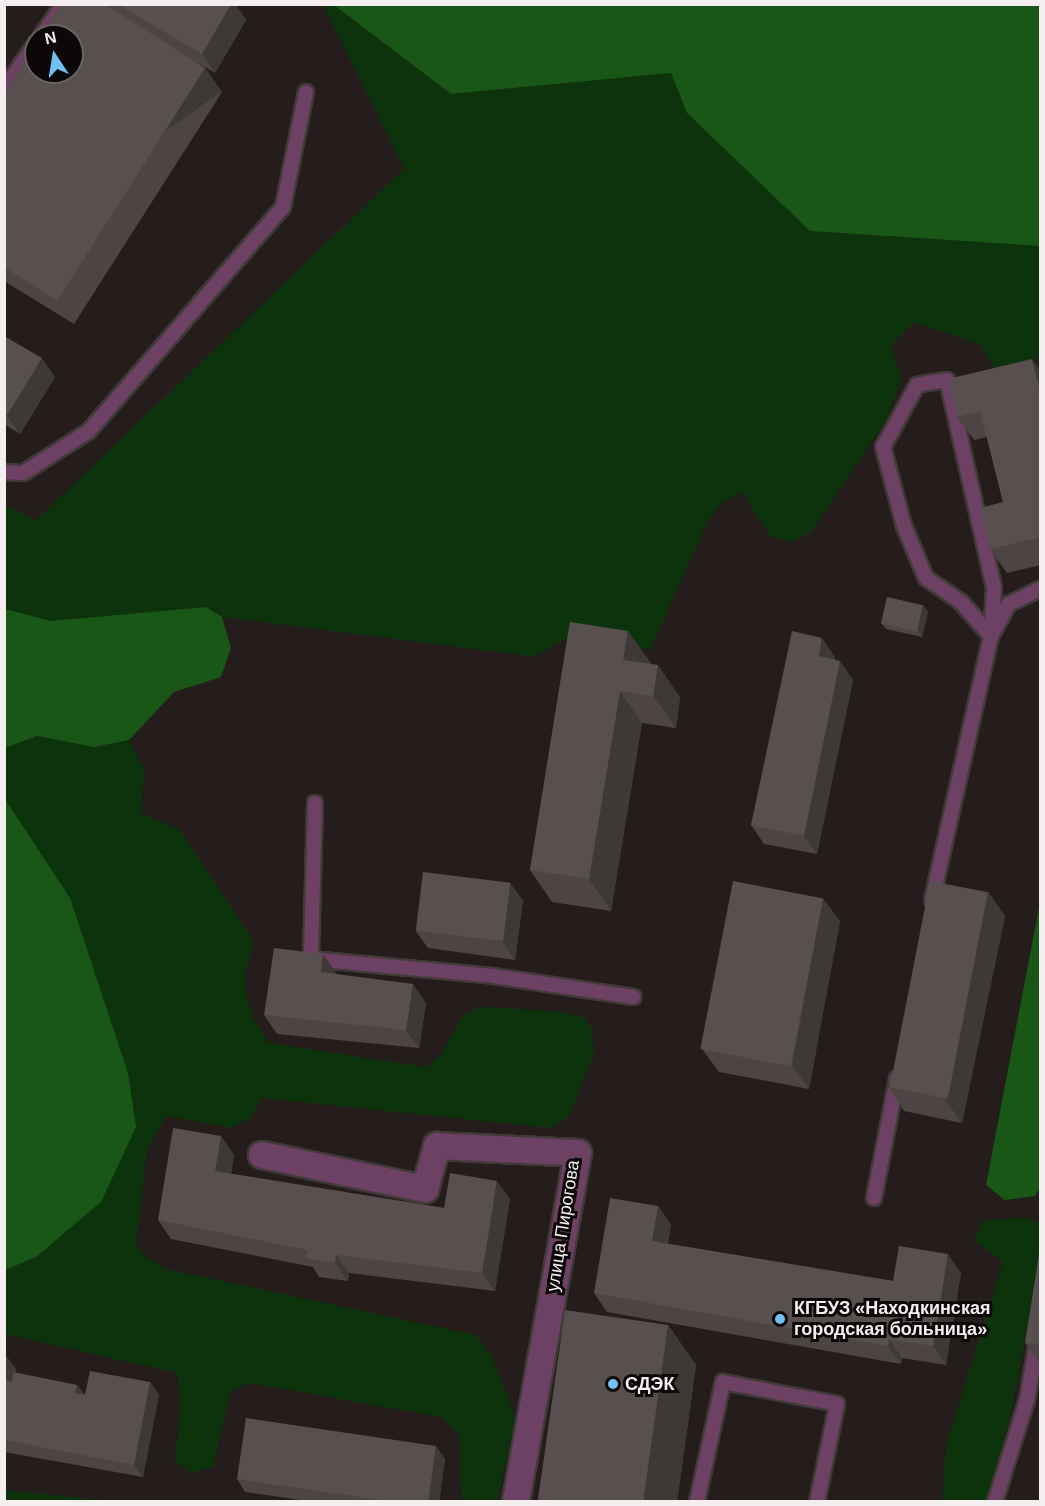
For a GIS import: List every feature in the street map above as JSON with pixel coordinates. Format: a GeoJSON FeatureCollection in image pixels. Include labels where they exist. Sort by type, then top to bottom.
{"type":"FeatureCollection","features":[{"type":"Feature","properties":{"kind":"street","name":"улица Пирогова"},"geometry":{"type":"LineString","coordinates":[[262,1155],[425,1189],[437,1146],[578,1153],[516,1502]]}},
{"type":"Feature","properties":{"kind":"lane"},"geometry":{"type":"LineString","coordinates":[[49,24],[62,6]]}},
{"type":"Feature","properties":{"kind":"lane"},"geometry":{"type":"LineString","coordinates":[[4,88],[24,60]]}},
{"type":"Feature","properties":{"kind":"lane"},"geometry":{"type":"LineString","coordinates":[[4,472],[23,473],[89,431],[283,207],[306,92]]}},
{"type":"Feature","properties":{"kind":"lane"},"geometry":{"type":"LineString","coordinates":[[928,920],[991,636],[994,588],[947,380],[917,385],[883,447],[904,526],[926,578],[961,602],[991,636]]}},
{"type":"Feature","properties":{"kind":"lane"},"geometry":{"type":"LineString","coordinates":[[991,636],[1009,604],[1041,590]]}},
{"type":"Feature","properties":{"kind":"lane"},"geometry":{"type":"LineString","coordinates":[[315,803],[311,959],[493,976],[633,997]]}},
{"type":"Feature","properties":{"kind":"lane"},"geometry":{"type":"LineString","coordinates":[[874,1198],[901,1059]]}},
{"type":"Feature","properties":{"kind":"lane"},"geometry":{"type":"LineString","coordinates":[[995,1502],[1027,1400],[1041,1324]]}},
{"type":"Feature","properties":{"kind":"lane"},"geometry":{"type":"LineString","coordinates":[[697,1502],[723,1383],[837,1404],[817,1502]]}},
{"type":"Feature","properties":{"kind":"green space"},"geometry":{"type":"Polygon","coordinates":[[[323,5],[334,5],[451,94],[671,73],[687,113],[810,231],[1040,246],[1040,358],[995,369],[980,345],[914,322],[891,345],[901,378],[888,417],[812,531],[792,542],[771,537],[742,492],[723,503],[709,518],[650,650],[574,634],[535,657],[222,617],[206,607],[51,621],[5,609],[5,506],[36,520],[404,169],[323,5]]]}},
{"type":"Feature","properties":{"kind":"green space"},"geometry":{"type":"Polygon","coordinates":[[[334,5],[1040,5],[1040,246],[810,231],[687,113],[671,73],[451,94],[334,5]]]}},
{"type":"Feature","properties":{"kind":"green space"},"geometry":{"type":"Polygon","coordinates":[[[206,607],[222,617],[231,648],[221,677],[174,692],[129,740],[94,747],[37,736],[5,748],[5,609],[51,621],[206,607]]]}},
{"type":"Feature","properties":{"kind":"green space"},"geometry":{"type":"Polygon","coordinates":[[[37,736],[94,747],[129,740],[144,769],[141,814],[179,829],[254,942],[245,971],[246,994],[253,1018],[269,1043],[426,1067],[441,1054],[463,1015],[480,1007],[554,1011],[584,1017],[592,1029],[594,1053],[569,1116],[551,1128],[262,1098],[249,1119],[231,1128],[166,1116],[147,1151],[136,1243],[147,1258],[166,1269],[476,1335],[492,1357],[516,1418],[497,1501],[462,1501],[459,1433],[441,1417],[250,1383],[231,1391],[213,1467],[191,1473],[175,1462],[181,1402],[177,1373],[5,1334],[4,1270],[36,1257],[70,898],[5,799],[5,748],[37,736]]]}},
{"type":"Feature","properties":{"kind":"green space"},"geometry":{"type":"Polygon","coordinates":[[[5,799],[70,898],[128,1073],[136,1127],[101,1202],[36,1257],[5,1270],[5,799]]]}},
{"type":"Feature","properties":{"kind":"green space"},"geometry":{"type":"Polygon","coordinates":[[[1040,902],[1040,1187],[1035,1196],[1005,1200],[986,1185],[1040,902]]]}},
{"type":"Feature","properties":{"kind":"green space"},"geometry":{"type":"Polygon","coordinates":[[[1025,1218],[1040,1223],[1040,1257],[1011,1414],[986,1501],[942,1501],[946,1446],[1003,1262],[975,1241],[982,1220],[1025,1218]]]}},
{"type":"Feature","properties":{"kind":"green space"},"geometry":{"type":"Polygon","coordinates":[[[5,1490],[110,1501],[5,1501],[5,1490]]]}},
{"type":"Feature","properties":{"kind":"building"},"geometry":{"type":"Polygon","coordinates":[[[62,4],[105,4],[205,68],[57,301],[4,267],[4,95],[24,64],[24,84],[84,84],[84,24],[50,24],[62,4]]]}},
{"type":"Feature","properties":{"kind":"building"},"geometry":{"type":"Polygon","coordinates":[[[117,4],[231,4],[202,54],[117,4]]]}},
{"type":"Feature","properties":{"kind":"building"},"geometry":{"type":"Polygon","coordinates":[[[4,336],[42,358],[7,415],[4,413],[4,336]]]}},
{"type":"Feature","properties":{"kind":"building"},"geometry":{"type":"Polygon","coordinates":[[[1032,359],[1041,395],[1041,537],[990,549],[980,508],[1003,502],[980,411],[957,417],[948,379],[1032,359]]]}},
{"type":"Feature","properties":{"kind":"building"},"geometry":{"type":"Polygon","coordinates":[[[887,597],[923,605],[917,632],[881,623],[887,597]]]}},
{"type":"Feature","properties":{"kind":"building"},"geometry":{"type":"Polygon","coordinates":[[[570,622],[628,631],[623,660],[658,665],[653,696],[620,691],[589,879],[530,870],[570,622]]]}},
{"type":"Feature","properties":{"kind":"building"},"geometry":{"type":"Polygon","coordinates":[[[792,631],[822,638],[819,656],[840,661],[804,836],[751,825],[792,631]]]}},
{"type":"Feature","properties":{"kind":"building"},"geometry":{"type":"Polygon","coordinates":[[[423,872],[510,883],[503,941],[416,931],[423,872]]]}},
{"type":"Feature","properties":{"kind":"building"},"geometry":{"type":"Polygon","coordinates":[[[733,881],[823,899],[791,1066],[700,1049],[733,881]]]}},
{"type":"Feature","properties":{"kind":"building"},"geometry":{"type":"Polygon","coordinates":[[[930,881],[988,892],[948,1098],[890,1087],[930,881]]]}},
{"type":"Feature","properties":{"kind":"building"},"geometry":{"type":"Polygon","coordinates":[[[274,948],[323,954],[321,972],[413,984],[406,1030],[264,1015],[274,948]]]}},
{"type":"Feature","properties":{"kind":"building"},"geometry":{"type":"Polygon","coordinates":[[[173,1128],[221,1136],[215,1171],[444,1208],[450,1173],[497,1181],[482,1273],[336,1255],[335,1263],[306,1258],[308,1250],[158,1220],[173,1128]]]}},
{"type":"Feature","properties":{"kind":"building"},"geometry":{"type":"Polygon","coordinates":[[[610,1198],[658,1206],[652,1241],[893,1281],[899,1246],[948,1254],[933,1346],[889,1339],[888,1346],[594,1293],[610,1198]]]}},
{"type":"Feature","properties":{"kind":"building"},"geometry":{"type":"Polygon","coordinates":[[[1039,1254],[1041,1254],[1041,1345],[1025,1343],[1039,1254]]]}},
{"type":"Feature","properties":{"kind":"building"},"geometry":{"type":"Polygon","coordinates":[[[565,1310],[668,1325],[643,1502],[557,1502],[538,1499],[565,1310]]]}},
{"type":"Feature","properties":{"kind":"building"},"geometry":{"type":"Polygon","coordinates":[[[90,1371],[150,1382],[134,1465],[4,1440],[4,1380],[12,1381],[13,1372],[77,1385],[75,1393],[85,1395],[90,1371]]]}},
{"type":"Feature","properties":{"kind":"building"},"geometry":{"type":"Polygon","coordinates":[[[246,1418],[436,1446],[428,1502],[394,1502],[237,1479],[246,1418]]]}},
{"type":"Feature","properties":{"kind":"place","name":"КГБУЗ «Находкинская городская больница»"},"geometry":{"type":"Point","coordinates":[780,1319]}},
{"type":"Feature","properties":{"kind":"place","name":"СДЭК"},"geometry":{"type":"Point","coordinates":[613,1384]}}]}
